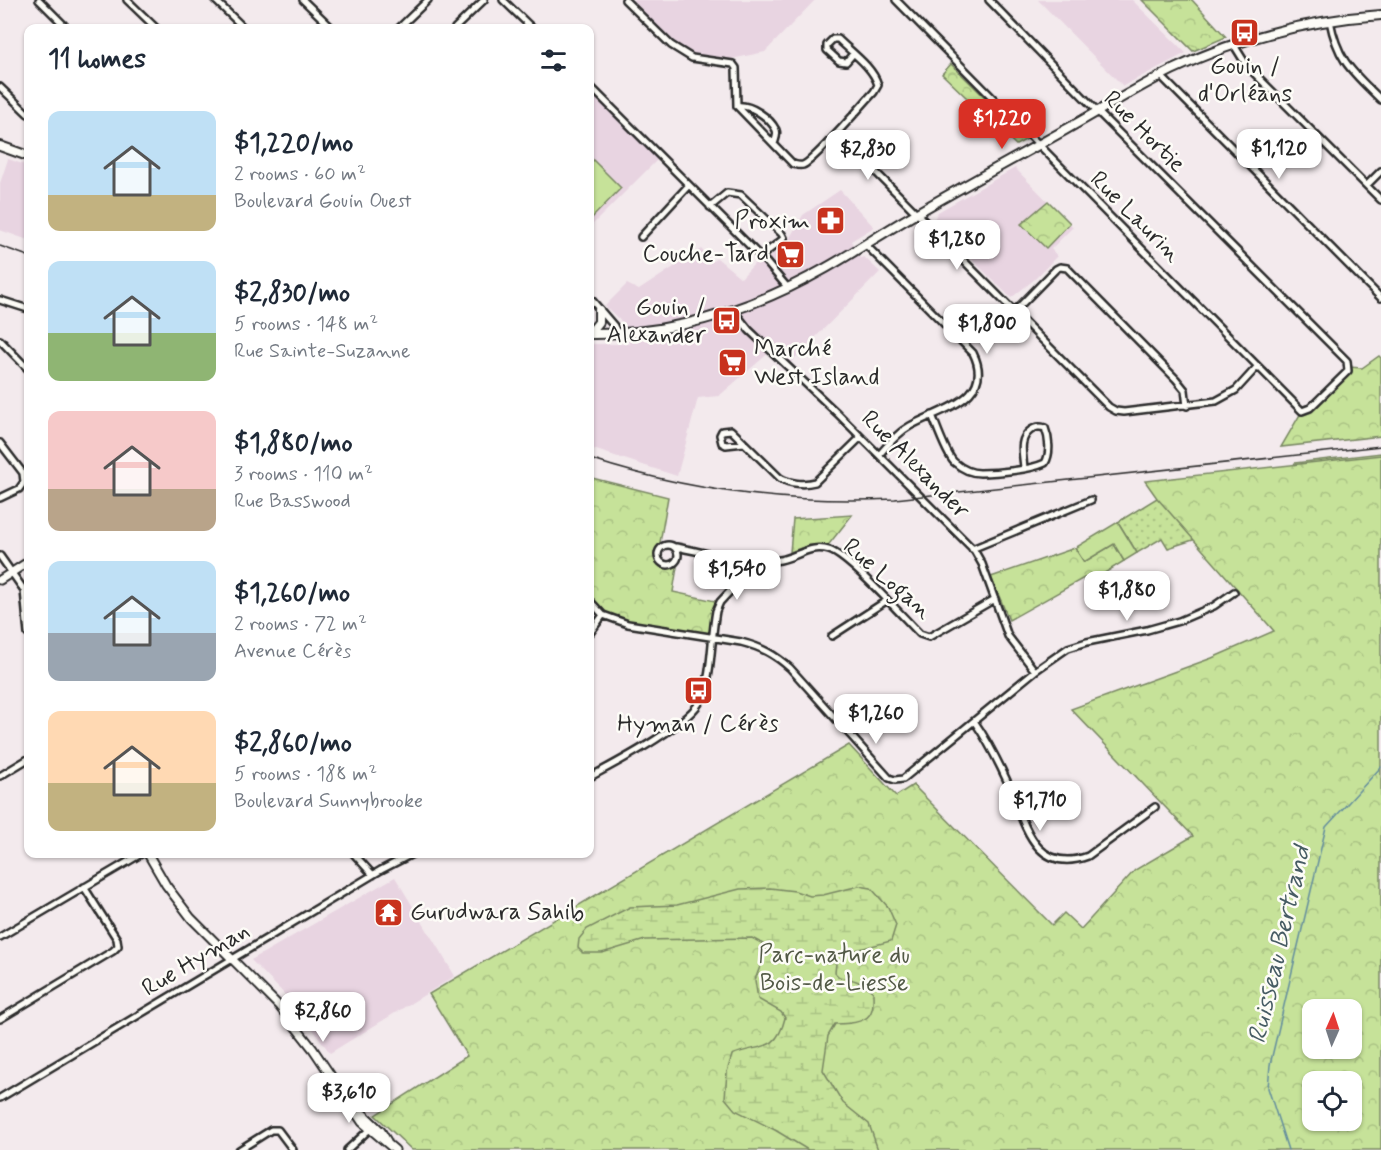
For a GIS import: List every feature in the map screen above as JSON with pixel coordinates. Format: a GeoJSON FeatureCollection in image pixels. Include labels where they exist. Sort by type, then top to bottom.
{"type":"FeatureCollection","features":[{"type":"Feature","properties":{"kind":"main road"},"geometry":{"type":"LineString","coordinates":[[594,334],[618,334],[675,327],[734,311],[788,288],[916,213],[1161,76],[1234,45],[1277,32],[1329,21],[1381,15]]}},
{"type":"Feature","properties":{"kind":"main road"},"geometry":{"type":"LineString","coordinates":[[0,146],[24,155]]}},
{"type":"Feature","properties":{"kind":"main road"},"geometry":{"type":"LineString","coordinates":[[594,329],[599,322],[599,310]]}},
{"type":"Feature","properties":{"kind":"street"},"geometry":{"type":"LineString","coordinates":[[39,0],[64,24]]}},
{"type":"Feature","properties":{"kind":"street"},"geometry":{"type":"LineString","coordinates":[[127,0],[152,24]]}},
{"type":"Feature","properties":{"kind":"street"},"geometry":{"type":"LineString","coordinates":[[215,0],[240,24]]}},
{"type":"Feature","properties":{"kind":"street"},"geometry":{"type":"LineString","coordinates":[[303,0],[328,24]]}},
{"type":"Feature","properties":{"kind":"street"},"geometry":{"type":"LineString","coordinates":[[403,24],[428,0]]}},
{"type":"Feature","properties":{"kind":"street"},"geometry":{"type":"LineString","coordinates":[[459,24],[484,0]]}},
{"type":"Feature","properties":{"kind":"street"},"geometry":{"type":"LineString","coordinates":[[625,0],[671,45],[692,58],[734,64],[737,106],[793,164],[803,165],[874,93],[878,85],[875,76],[853,54],[838,39],[833,39],[827,45],[827,50],[839,61],[846,62],[853,54]]}},
{"type":"Feature","properties":{"kind":"street","name":"Rue Laurin"},"geometry":{"type":"LineString","coordinates":[[896,0],[1302,411],[1310,408],[1348,371],[1349,367]]}},
{"type":"Feature","properties":{"kind":"street","name":"Rue Hortie"},"geometry":{"type":"LineString","coordinates":[[989,0],[1347,361],[1349,367]]}},
{"type":"Feature","properties":{"kind":"street"},"geometry":{"type":"LineString","coordinates":[[506,1],[528,24]]}},
{"type":"Feature","properties":{"kind":"street"},"geometry":{"type":"LineString","coordinates":[[1329,21],[1340,57],[1381,100]]}},
{"type":"Feature","properties":{"kind":"street"},"geometry":{"type":"LineString","coordinates":[[1234,45],[1244,63],[1381,200]]}},
{"type":"Feature","properties":{"kind":"street"},"geometry":{"type":"LineString","coordinates":[[1161,76],[1381,298]]}},
{"type":"Feature","properties":{"kind":"street"},"geometry":{"type":"LineString","coordinates":[[0,87],[24,110]]}},
{"type":"Feature","properties":{"kind":"street"},"geometry":{"type":"LineString","coordinates":[[594,90],[782,278],[788,288]]}},
{"type":"Feature","properties":{"kind":"street"},"geometry":{"type":"LineString","coordinates":[[737,106],[745,105],[753,108],[776,130],[774,144]]}},
{"type":"Feature","properties":{"kind":"street"},"geometry":{"type":"LineString","coordinates":[[837,133],[1108,407],[1124,412],[1216,401],[1228,396],[1257,367]]}},
{"type":"Feature","properties":{"kind":"street"},"geometry":{"type":"LineString","coordinates":[[1367,185],[1381,171]]}},
{"type":"Feature","properties":{"kind":"street"},"geometry":{"type":"LineString","coordinates":[[641,237],[688,185]]}},
{"type":"Feature","properties":{"kind":"street"},"geometry":{"type":"LineString","coordinates":[[710,207],[727,193],[741,195],[782,234],[782,240],[760,257]]}},
{"type":"Feature","properties":{"kind":"street"},"geometry":{"type":"LineString","coordinates":[[865,244],[973,353],[979,374],[977,385],[969,396],[908,427],[879,455]]}},
{"type":"Feature","properties":{"kind":"street"},"geometry":{"type":"LineString","coordinates":[[1014,312],[1056,269],[1067,268],[1176,379],[1185,390],[1187,406]]}},
{"type":"Feature","properties":{"kind":"street"},"geometry":{"type":"LineString","coordinates":[[0,300],[24,308]]}},
{"type":"Feature","properties":{"kind":"street"},"geometry":{"type":"LineString","coordinates":[[594,303],[618,334]]}},
{"type":"Feature","properties":{"kind":"street","name":"Rue Alexander"},"geometry":{"type":"LineString","coordinates":[[734,311],[749,330],[861,437],[972,549],[982,564],[1008,636],[1035,671]]}},
{"type":"Feature","properties":{"kind":"street"},"geometry":{"type":"LineString","coordinates":[[0,340],[24,365]]}},
{"type":"Feature","properties":{"kind":"street"},"geometry":{"type":"LineString","coordinates":[[932,415],[952,461],[966,470],[978,473],[1024,468],[1041,465],[1048,459],[1046,431],[1042,427],[1034,428],[1023,438],[1024,468]]}},
{"type":"Feature","properties":{"kind":"street"},"geometry":{"type":"LineString","coordinates":[[744,443],[786,482],[808,484],[815,482],[861,437]]}},
{"type":"Feature","properties":{"kind":"street"},"geometry":{"type":"LineString","coordinates":[[0,443],[23,473],[24,482],[19,489],[0,498]]}},
{"type":"Feature","properties":{"kind":"street"},"geometry":{"type":"LineString","coordinates":[[972,549],[1091,500]]}},
{"type":"Feature","properties":{"kind":"street","name":"Rue Logan"},"geometry":{"type":"LineString","coordinates":[[676,547],[757,562],[783,560],[817,548],[830,550],[848,562],[920,634],[929,637],[995,599]]}},
{"type":"Feature","properties":{"kind":"street"},"geometry":{"type":"LineString","coordinates":[[0,556],[24,591]]}},
{"type":"Feature","properties":{"kind":"street"},"geometry":{"type":"LineString","coordinates":[[594,775],[681,723],[694,712],[707,684],[712,637],[720,602],[757,562]]}},
{"type":"Feature","properties":{"kind":"street"},"geometry":{"type":"LineString","coordinates":[[0,580],[24,564]]}},
{"type":"Feature","properties":{"kind":"street"},"geometry":{"type":"LineString","coordinates":[[594,605],[603,615],[628,624],[758,646],[773,654],[838,720],[889,778],[895,780],[903,778],[1035,671],[1068,648],[1179,621],[1214,606],[1234,592]]}},
{"type":"Feature","properties":{"kind":"street"},"geometry":{"type":"LineString","coordinates":[[832,636],[886,601]]}},
{"type":"Feature","properties":{"kind":"street"},"geometry":{"type":"LineString","coordinates":[[594,627],[603,615]]}},
{"type":"Feature","properties":{"kind":"street"},"geometry":{"type":"LineString","coordinates":[[974,721],[1000,765],[1032,841],[1045,854],[1054,859],[1077,860],[1088,856],[1155,807]]}},
{"type":"Feature","properties":{"kind":"street"},"geometry":{"type":"LineString","coordinates":[[0,776],[24,761]]}},
{"type":"Feature","properties":{"kind":"street"},"geometry":{"type":"LineString","coordinates":[[0,937],[134,858]]}},
{"type":"Feature","properties":{"kind":"street"},"geometry":{"type":"LineString","coordinates":[[150,858],[181,906],[201,929],[279,1006],[350,1101],[362,1122],[372,1127],[393,1148]]}},
{"type":"Feature","properties":{"kind":"street"},"geometry":{"type":"LineString","coordinates":[[358,858],[373,875]]}},
{"type":"Feature","properties":{"kind":"street","name":"Rue Hyman"},"geometry":{"type":"LineString","coordinates":[[0,1098],[405,858]]}},
{"type":"Feature","properties":{"kind":"street"},"geometry":{"type":"LineString","coordinates":[[0,1018],[118,946],[117,939],[84,887]]}},
{"type":"Feature","properties":{"kind":"street"},"geometry":{"type":"LineString","coordinates":[[347,1150],[372,1127]]}},
{"type":"Feature","properties":{"kind":"street"},"geometry":{"type":"LineString","coordinates":[[239,1150],[271,1130],[278,1130],[293,1150]]}},
{"type":"Feature","properties":{"kind":"shaded area"},"geometry":{"type":"Polygon","coordinates":[[[632,0],[815,0],[765,52],[731,59],[689,54],[679,48],[632,0]]]}},
{"type":"Feature","properties":{"kind":"shaded area"},"geometry":{"type":"Polygon","coordinates":[[[1038,0],[1132,0],[1186,53],[1123,86],[1038,0]]]}},
{"type":"Feature","properties":{"kind":"shaded area"},"geometry":{"type":"Polygon","coordinates":[[[594,95],[658,159],[594,223],[594,95]]]}},
{"type":"Feature","properties":{"kind":"shaded area"},"geometry":{"type":"Polygon","coordinates":[[[8,159],[24,165],[24,239],[0,230],[0,183],[8,159]]]}},
{"type":"Feature","properties":{"kind":"shaded area"},"geometry":{"type":"Polygon","coordinates":[[[1015,168],[1073,227],[1051,249],[1057,256],[1035,279],[1011,298],[933,221],[938,212],[1015,168]]]}},
{"type":"Feature","properties":{"kind":"shaded area"},"geometry":{"type":"Polygon","coordinates":[[[840,190],[874,227],[851,241],[860,258],[864,257],[880,272],[787,366],[771,351],[719,396],[698,398],[677,476],[594,449],[594,344],[629,344],[623,323],[605,306],[627,284],[639,290],[701,249],[713,261],[717,258],[741,278],[756,262],[770,257],[789,239],[803,215],[840,190]]]}},
{"type":"Feature","properties":{"kind":"shaded area"},"geometry":{"type":"Polygon","coordinates":[[[395,877],[455,976],[330,1053],[297,1007],[251,960],[395,877]]]}},
{"type":"Feature","properties":{"kind":"green space"},"geometry":{"type":"Polygon","coordinates":[[[1142,0],[1192,0],[1226,37],[1193,51],[1142,0]]]}},
{"type":"Feature","properties":{"kind":"green space"},"geometry":{"type":"Polygon","coordinates":[[[951,64],[1027,139],[1016,145],[942,74],[951,64]]]}},
{"type":"Feature","properties":{"kind":"green space"},"geometry":{"type":"Polygon","coordinates":[[[594,161],[621,188],[594,216],[594,161]]]}},
{"type":"Feature","properties":{"kind":"green space"},"geometry":{"type":"Polygon","coordinates":[[[1048,201],[1070,223],[1046,248],[1021,224],[1048,201]]]}},
{"type":"Feature","properties":{"kind":"green space"},"geometry":{"type":"Polygon","coordinates":[[[1379,356],[1381,358],[1381,436],[1281,447],[1302,411],[1310,408],[1349,367],[1362,368],[1379,356]]]}},
{"type":"Feature","properties":{"kind":"green space"},"geometry":{"type":"Polygon","coordinates":[[[1381,453],[1381,526],[1196,539],[1168,548],[1162,538],[1137,553],[1118,522],[1157,498],[1276,494],[1295,463],[1381,453]]]}},
{"type":"Feature","properties":{"kind":"green space","name":"Parc-nature du Bois-de-Liesse"},"geometry":{"type":"Polygon","coordinates":[[[1381,455],[1381,1150],[412,1150],[375,1115],[467,1056],[429,994],[849,745],[896,796],[913,785],[1052,925],[1064,913],[1081,929],[1135,870],[1193,836],[1071,709],[1212,658],[1274,631],[1157,498],[1145,481],[1381,455]]]}},
{"type":"Feature","properties":{"kind":"green space"},"geometry":{"type":"Polygon","coordinates":[[[594,478],[668,497],[658,554],[665,564],[677,567],[673,592],[720,602],[712,637],[628,624],[603,615],[594,605],[594,478]]]}},
{"type":"Feature","properties":{"kind":"green space"},"geometry":{"type":"Polygon","coordinates":[[[852,515],[826,548],[809,545],[790,552],[793,519],[852,515]]]}},
{"type":"Feature","properties":{"kind":"green space"},"geometry":{"type":"Polygon","coordinates":[[[1118,522],[1137,553],[1124,561],[1114,544],[1084,562],[1075,548],[1118,522]]]}},
{"type":"Feature","properties":{"kind":"green space"},"geometry":{"type":"Polygon","coordinates":[[[1114,544],[1124,561],[1095,579],[1091,574],[1009,620],[991,577],[1075,548],[1084,562],[1114,544]]]}},
{"type":"Feature","properties":{"kind":"green space"},"geometry":{"type":"Polygon","coordinates":[[[859,886],[871,888],[888,907],[896,925],[891,941],[852,951],[836,963],[835,973],[839,977],[858,982],[873,992],[873,1005],[869,1016],[865,1019],[835,1024],[828,1036],[823,1070],[843,1103],[869,1124],[878,1150],[808,1150],[735,1110],[725,1098],[727,1072],[732,1055],[771,1043],[777,1038],[785,1018],[781,1012],[758,999],[755,980],[765,953],[765,945],[752,938],[645,940],[602,953],[583,953],[578,948],[579,939],[587,929],[630,907],[677,905],[740,889],[770,888],[795,891],[810,896],[859,886]]]}},
{"type":"Feature","properties":{"kind":"waterway","name":"Ruisseau Bertrand"},"geometry":{"type":"LineString","coordinates":[[1288,1150],[1268,1088],[1270,1065],[1326,827],[1381,767]]}},
{"type":"Feature","properties":{"kind":"tram line"},"geometry":{"type":"LineString","coordinates":[[0,246],[24,255]]}},
{"type":"Feature","properties":{"kind":"tram line"},"geometry":{"type":"LineString","coordinates":[[594,460],[665,479],[741,493],[856,500],[895,499],[1381,446]]}},
{"type":"Feature","properties":{"kind":"place","name":"Gouin / d'Orléans"},"geometry":{"type":"Point","coordinates":[1245,33]}},
{"type":"Feature","properties":{"kind":"place","name":"Proxim"},"geometry":{"type":"Point","coordinates":[831,221]}},
{"type":"Feature","properties":{"kind":"place","name":"Couche-Tard"},"geometry":{"type":"Point","coordinates":[790,254]}},
{"type":"Feature","properties":{"kind":"place","name":"Gouin / Alexander"},"geometry":{"type":"Point","coordinates":[727,321]}},
{"type":"Feature","properties":{"kind":"place","name":"Marché West Island"},"geometry":{"type":"Point","coordinates":[733,363]}},
{"type":"Feature","properties":{"kind":"place","name":"Hyman / Cérès"},"geometry":{"type":"Point","coordinates":[698,691]}},
{"type":"Feature","properties":{"kind":"place","name":"Gurudwara Sahib"},"geometry":{"type":"Point","coordinates":[389,912]}}]}
